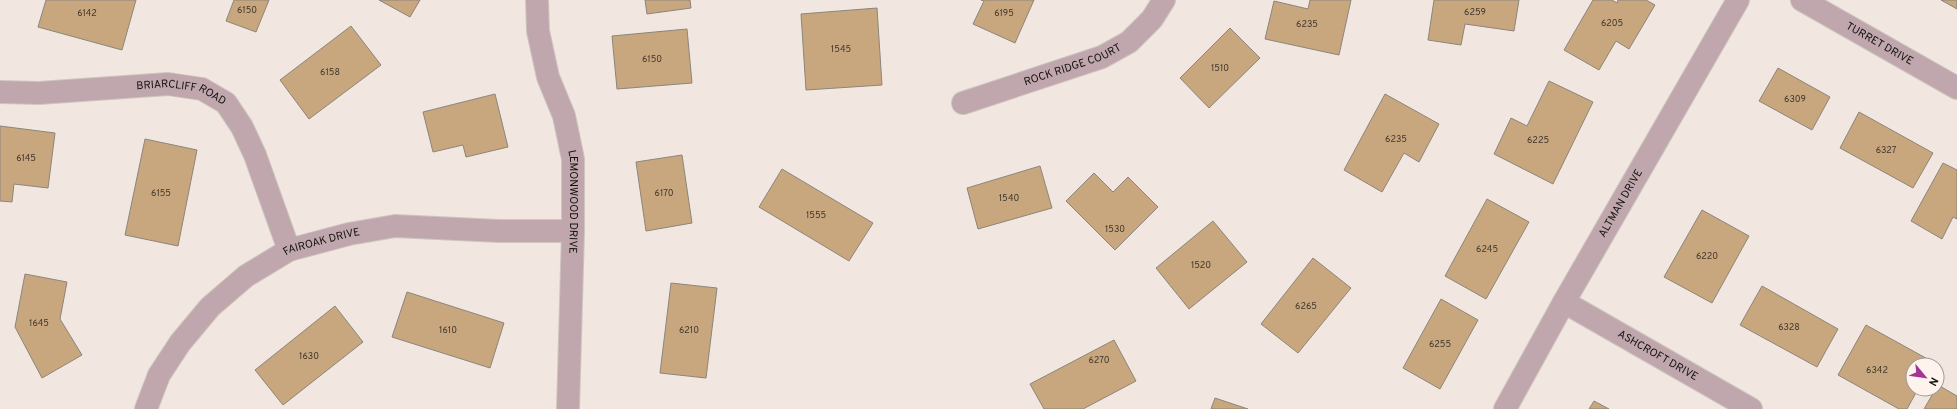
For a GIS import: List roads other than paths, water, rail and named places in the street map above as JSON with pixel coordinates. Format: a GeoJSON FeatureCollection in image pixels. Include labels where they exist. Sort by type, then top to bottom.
{"type":"FeatureCollection","features":[{"type":"Feature","properties":{"kind":"street","name":"LEMONWOOD DRIVE"},"geometry":{"type":"LineString","coordinates":[[537,0],[538,31],[548,77],[564,116],[572,159],[573,231],[568,409]]}},
{"type":"Feature","properties":{"kind":"street","name":"ROCK RIDGE COURT"},"geometry":{"type":"LineString","coordinates":[[962,103],[1102,57],[1129,42],[1152,20],[1164,0]]}},
{"type":"Feature","properties":{"kind":"street","name":"ALTMAN DRIVE"},"geometry":{"type":"LineString","coordinates":[[1505,409],[1564,302],[1738,0]]}},
{"type":"Feature","properties":{"kind":"street","name":"TURRET DRIVE"},"geometry":{"type":"LineString","coordinates":[[1802,0],[1957,88]]}},
{"type":"Feature","properties":{"kind":"street","name":"BRIARCLIFF ROAD"},"geometry":{"type":"LineString","coordinates":[[0,92],[39,93],[168,84],[202,89],[226,103],[242,127],[255,155],[289,250]]}},
{"type":"Feature","properties":{"kind":"street","name":"FAIROAK DRIVE"},"geometry":{"type":"LineString","coordinates":[[146,409],[159,375],[180,343],[210,307],[246,276],[289,250],[349,234],[395,226],[499,231],[573,231]]}},
{"type":"Feature","properties":{"kind":"street","name":"ASHCROFT DRIVE"},"geometry":{"type":"LineString","coordinates":[[1564,302],[1751,409]]}}]}
